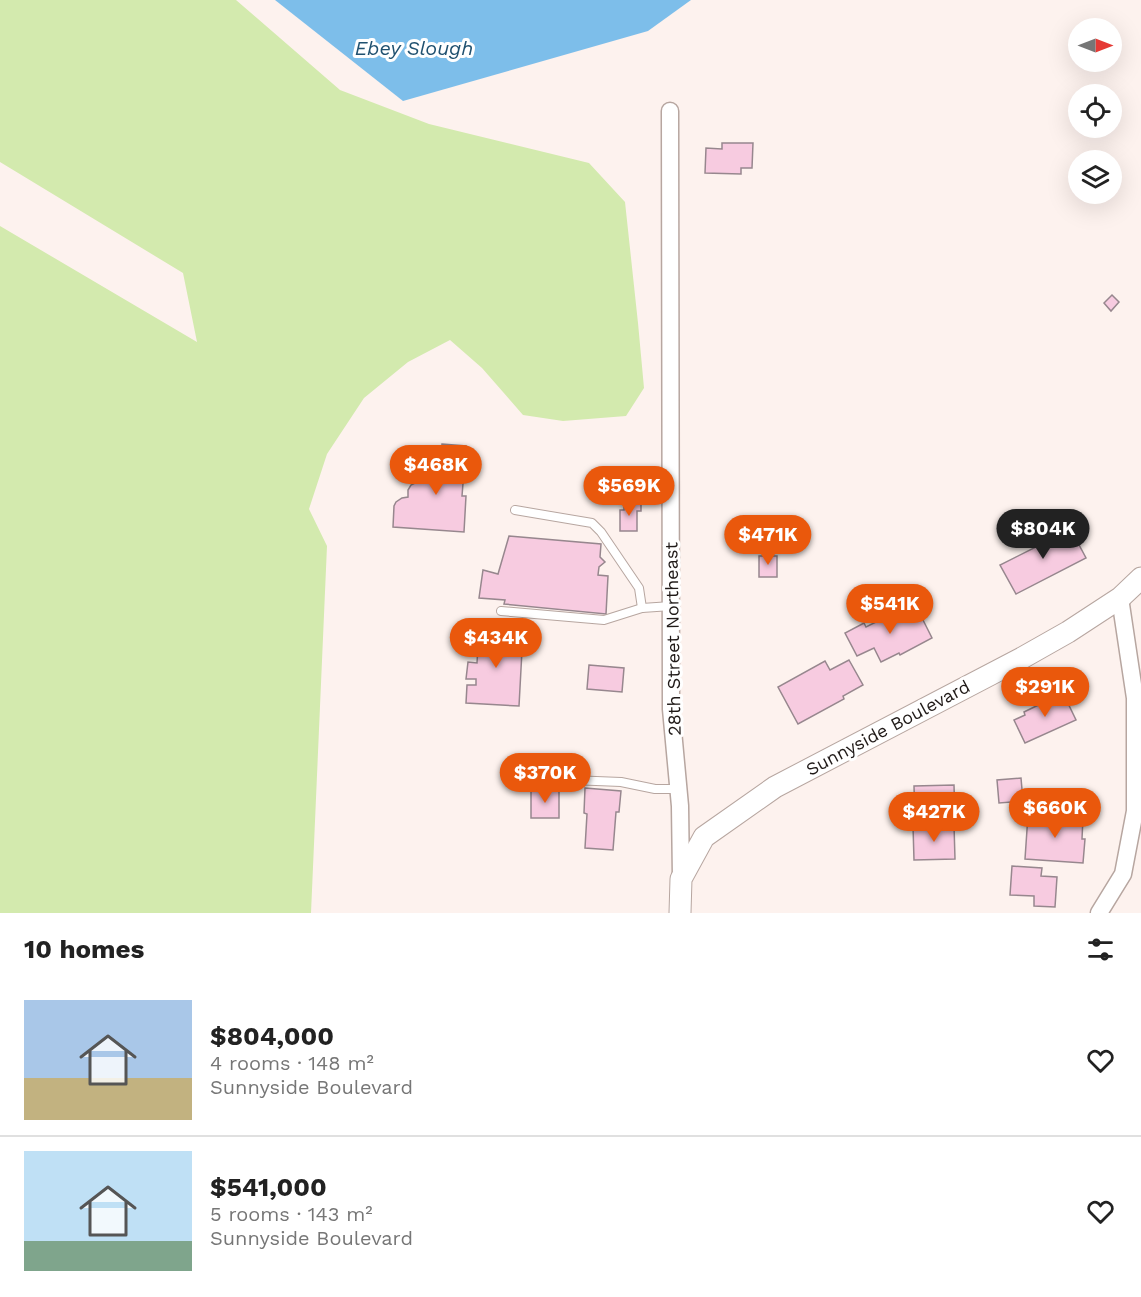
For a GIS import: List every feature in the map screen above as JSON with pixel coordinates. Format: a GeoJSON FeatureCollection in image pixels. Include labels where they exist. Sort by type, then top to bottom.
{"type":"FeatureCollection","features":[{"type":"Feature","properties":{"kind":"street","name":"28th Street Northeast"},"geometry":{"type":"LineString","coordinates":[[670,111],[671,709],[679,789],[681,879]]}},
{"type":"Feature","properties":{"kind":"street","name":"Sunnyside Boulevard"},"geometry":{"type":"LineString","coordinates":[[680,913],[681,879],[704,837],[775,787],[1068,632],[1120,598],[1141,578]]}},
{"type":"Feature","properties":{"kind":"street"},"geometry":{"type":"LineString","coordinates":[[1099,913],[1123,874],[1135,811],[1135,698],[1120,598]]}},
{"type":"Feature","properties":{"kind":"lane"},"geometry":{"type":"LineString","coordinates":[[515,510],[591,523],[602,532],[639,588],[642,608]]}},
{"type":"Feature","properties":{"kind":"lane"},"geometry":{"type":"LineString","coordinates":[[501,611],[604,620],[642,608],[671,606]]}},
{"type":"Feature","properties":{"kind":"lane"},"geometry":{"type":"LineString","coordinates":[[571,780],[621,782],[655,789],[679,789]]}},
{"type":"Feature","properties":{"kind":"green space"},"geometry":{"type":"Polygon","coordinates":[[[0,0],[236,0],[340,90],[429,124],[589,163],[625,202],[644,388],[626,416],[563,421],[523,415],[482,368],[450,340],[408,362],[364,398],[327,454],[309,509],[327,546],[311,913],[0,913],[0,226],[197,342],[183,273],[0,162],[0,0]]]}},
{"type":"Feature","properties":{"kind":"water","name":"Ebey Slough"},"geometry":{"type":"Polygon","coordinates":[[[275,0],[691,0],[648,31],[403,101],[275,0]]]}},
{"type":"Feature","properties":{"kind":"building"},"geometry":{"type":"Polygon","coordinates":[[[722,143],[753,143],[752,168],[741,168],[741,174],[705,173],[706,148],[722,149],[722,143]]]}},
{"type":"Feature","properties":{"kind":"building"},"geometry":{"type":"Polygon","coordinates":[[[1112,295],[1119,302],[1111,311],[1104,303],[1112,295]]]}},
{"type":"Feature","properties":{"kind":"building"},"geometry":{"type":"Polygon","coordinates":[[[442,444],[466,446],[462,496],[466,496],[464,532],[393,527],[396,502],[408,497],[411,485],[425,482],[426,468],[436,460],[441,460],[442,444]]]}},
{"type":"Feature","properties":{"kind":"building"},"geometry":{"type":"Polygon","coordinates":[[[624,504],[641,504],[641,511],[637,511],[637,531],[620,531],[620,510],[624,510],[624,504]]]}},
{"type":"Feature","properties":{"kind":"building"},"geometry":{"type":"Polygon","coordinates":[[[1070,528],[1086,558],[1016,594],[1000,565],[1036,547],[1031,539],[1047,530],[1051,538],[1070,528]]]}},
{"type":"Feature","properties":{"kind":"building"},"geometry":{"type":"Polygon","coordinates":[[[509,536],[601,544],[600,557],[605,562],[599,567],[598,575],[608,576],[606,614],[504,604],[505,600],[479,598],[483,570],[498,574],[509,536]]]}},
{"type":"Feature","properties":{"kind":"building"},"geometry":{"type":"Polygon","coordinates":[[[759,556],[777,556],[777,577],[759,577],[759,556]]]}},
{"type":"Feature","properties":{"kind":"building"},"geometry":{"type":"Polygon","coordinates":[[[916,606],[932,638],[881,662],[874,648],[857,656],[845,633],[864,623],[866,627],[898,611],[900,615],[916,606]]]}},
{"type":"Feature","properties":{"kind":"building"},"geometry":{"type":"Polygon","coordinates":[[[479,629],[523,632],[519,706],[466,703],[467,685],[476,685],[476,679],[466,679],[468,662],[477,663],[479,629]]]}},
{"type":"Feature","properties":{"kind":"building"},"geometry":{"type":"Polygon","coordinates":[[[849,660],[863,685],[843,696],[844,699],[798,724],[778,687],[825,661],[830,670],[849,660]]]}},
{"type":"Feature","properties":{"kind":"building"},"geometry":{"type":"Polygon","coordinates":[[[589,665],[624,668],[622,692],[587,689],[589,665]]]}},
{"type":"Feature","properties":{"kind":"building"},"geometry":{"type":"Polygon","coordinates":[[[1063,693],[1076,720],[1025,743],[1014,720],[1025,715],[1024,712],[1063,693]]]}},
{"type":"Feature","properties":{"kind":"building"},"geometry":{"type":"Polygon","coordinates":[[[1021,778],[1023,801],[999,803],[997,780],[1021,778]]]}},
{"type":"Feature","properties":{"kind":"building"},"geometry":{"type":"Polygon","coordinates":[[[954,785],[955,820],[915,821],[914,786],[954,785]]]}},
{"type":"Feature","properties":{"kind":"building"},"geometry":{"type":"Polygon","coordinates":[[[585,788],[621,791],[619,812],[616,812],[613,850],[585,848],[587,814],[584,813],[585,788]]]}},
{"type":"Feature","properties":{"kind":"building"},"geometry":{"type":"Polygon","coordinates":[[[531,791],[559,791],[559,818],[531,818],[531,791]]]}},
{"type":"Feature","properties":{"kind":"building"},"geometry":{"type":"Polygon","coordinates":[[[1028,815],[1083,818],[1082,839],[1085,839],[1083,863],[1025,859],[1028,815]]]}},
{"type":"Feature","properties":{"kind":"building"},"geometry":{"type":"Polygon","coordinates":[[[954,825],[955,859],[914,860],[913,826],[954,825]]]}},
{"type":"Feature","properties":{"kind":"building"},"geometry":{"type":"Polygon","coordinates":[[[1012,866],[1042,868],[1041,876],[1057,877],[1055,907],[1034,906],[1034,896],[1010,895],[1012,866]]]}}]}
